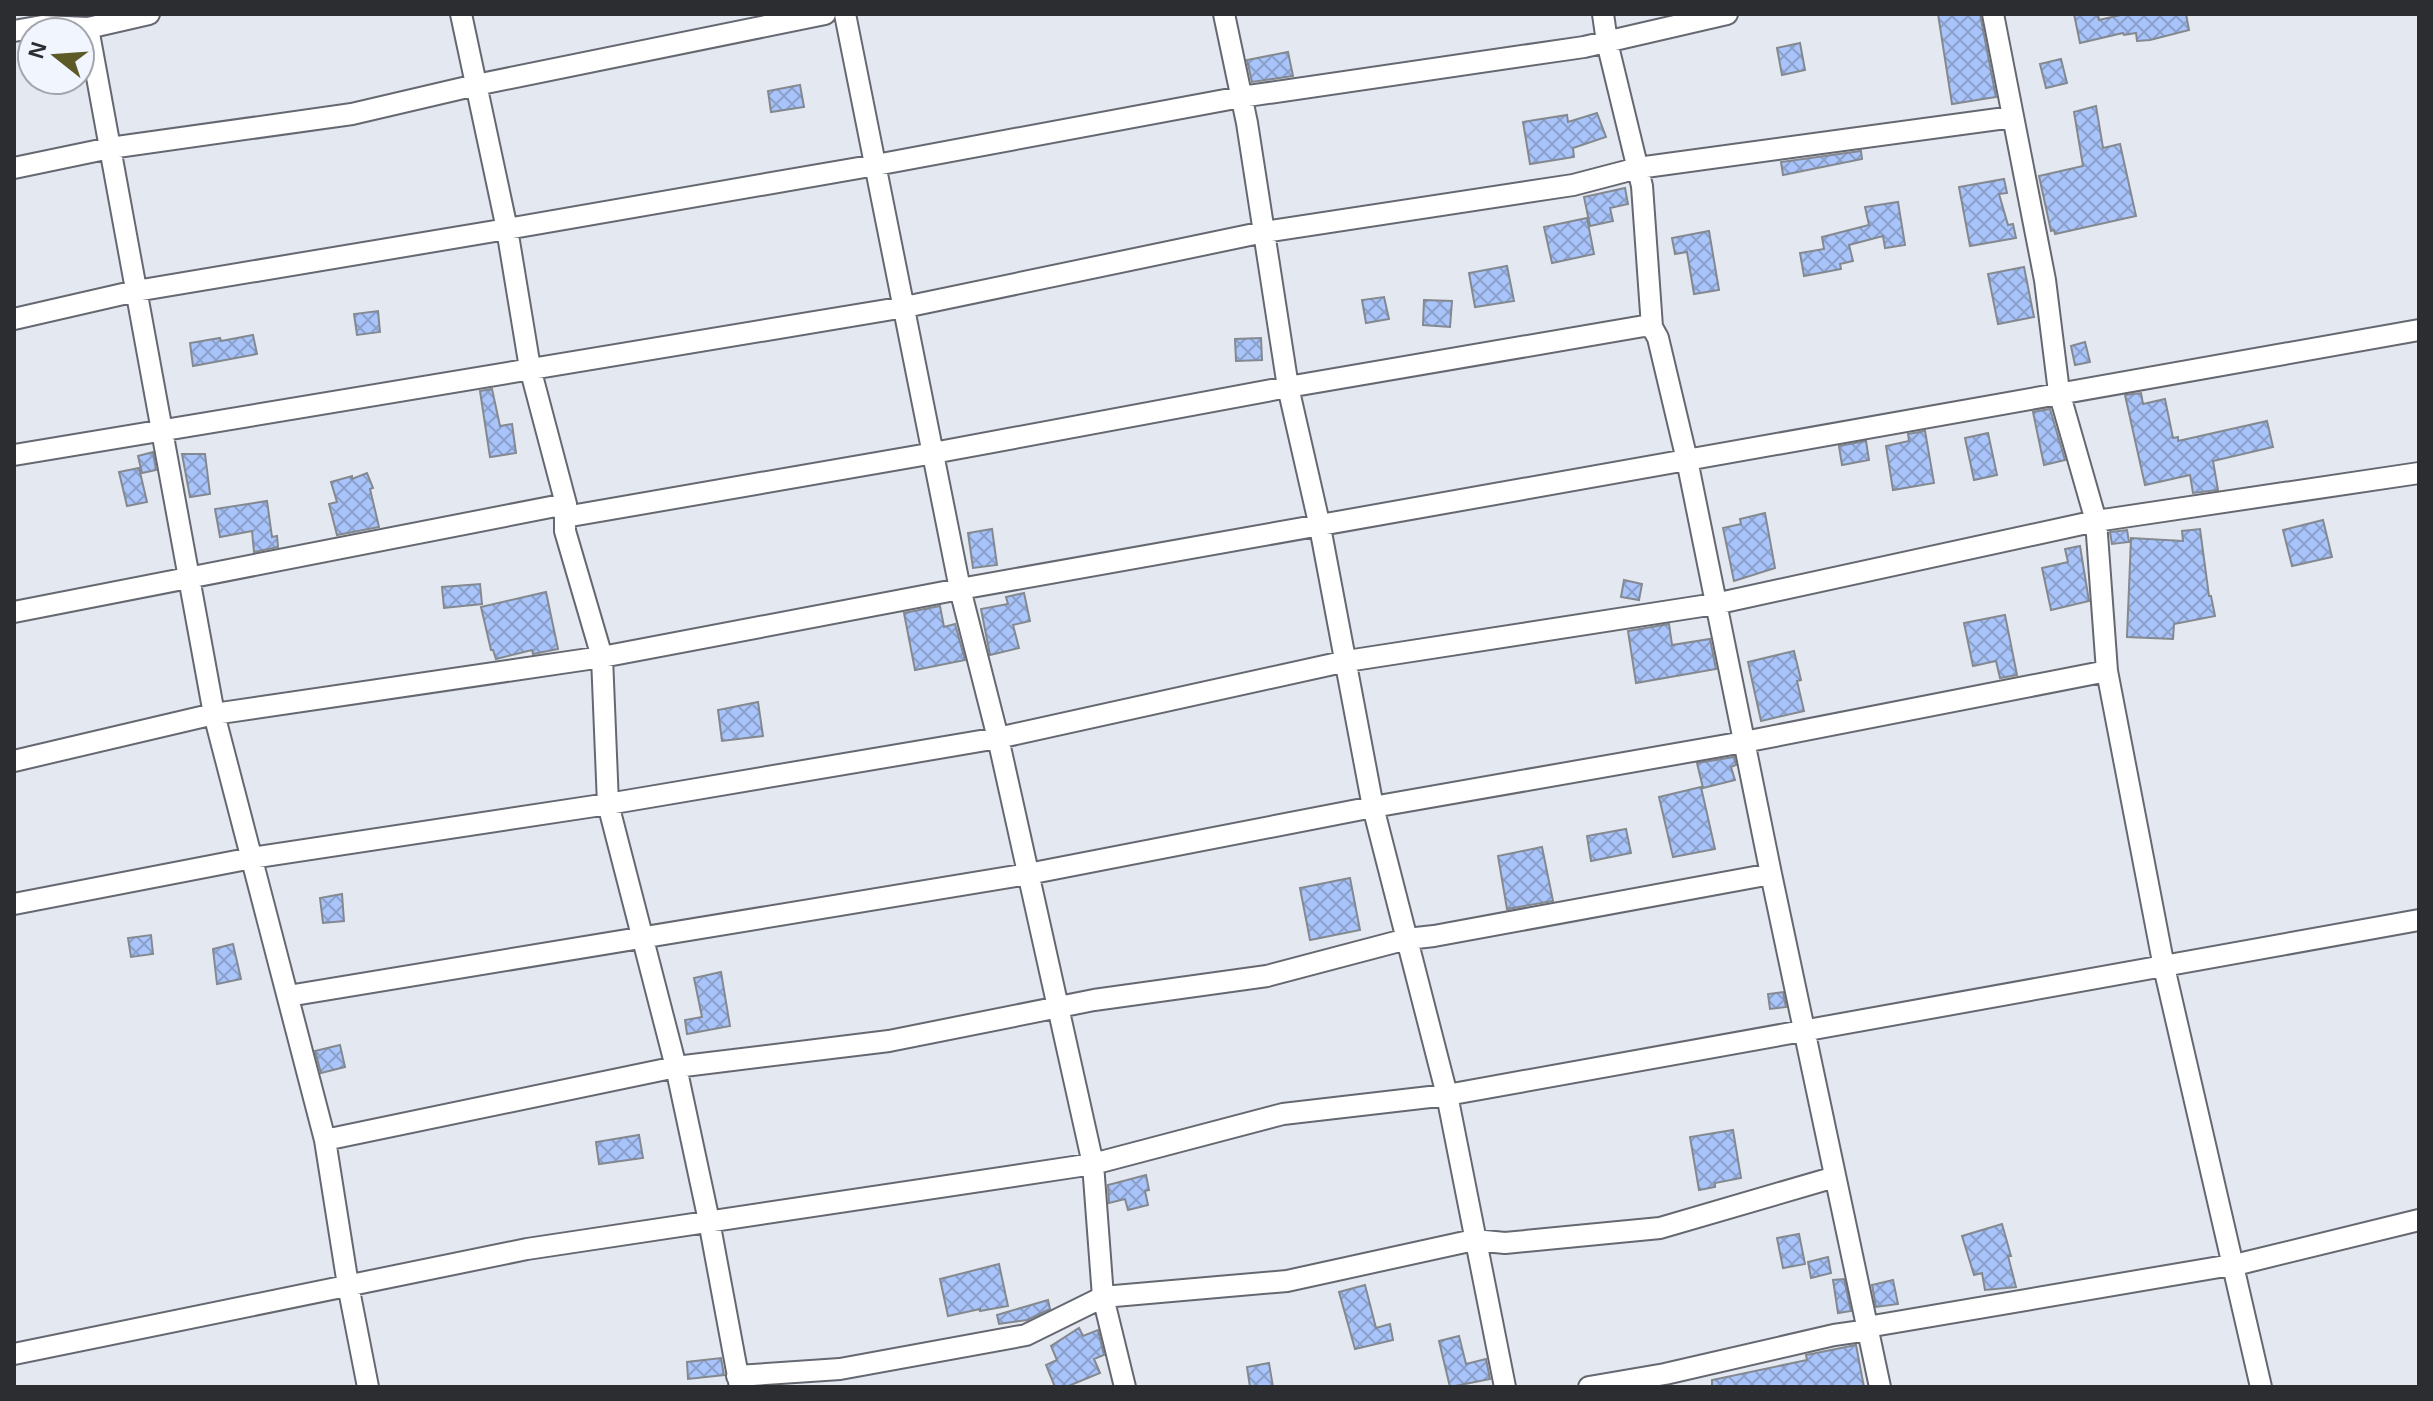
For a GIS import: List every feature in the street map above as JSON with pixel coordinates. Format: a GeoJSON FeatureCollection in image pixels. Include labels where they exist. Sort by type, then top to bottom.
{"type":"FeatureCollection","features":[{"type":"Feature","properties":{"kind":"street"},"geometry":{"type":"LineString","coordinates":[[96,26],[149,14]]}},
{"type":"Feature","properties":{"kind":"street"},"geometry":{"type":"LineString","coordinates":[[461,14],[507,229],[530,368],[567,510],[565,531],[602,657],[608,804],[676,1067],[709,1221],[738,1382],[840,1369],[1026,1335],[1103,1297],[1287,1281],[1474,1240],[1505,1243],[1660,1228],[1835,1177]]}},
{"type":"Feature","properties":{"kind":"street"},"geometry":{"type":"LineString","coordinates":[[14,168],[110,148],[352,114],[476,85],[825,14]]}},
{"type":"Feature","properties":{"kind":"street"},"geometry":{"type":"LineString","coordinates":[[845,14],[960,589],[998,738],[1093,1164],[1103,1297],[1125,1387]]}},
{"type":"Feature","properties":{"kind":"street"},"geometry":{"type":"LineString","coordinates":[[1224,14],[1241,97],[1288,387],[1320,527],[1373,807],[1447,1095],[1505,1387]]}},
{"type":"Feature","properties":{"kind":"street"},"geometry":{"type":"LineString","coordinates":[[1603,14],[1642,186],[1652,327],[1658,338],[1687,460],[1880,1387]]}},
{"type":"Feature","properties":{"kind":"street"},"geometry":{"type":"LineString","coordinates":[[14,319],[136,291],[876,165],[1241,97],[1607,42],[1727,14]]}},
{"type":"Feature","properties":{"kind":"street"},"geometry":{"type":"LineString","coordinates":[[1993,14],[2045,280],[2059,392],[2096,521],[2107,671],[2164,967],[2261,1387]]}},
{"type":"Feature","properties":{"kind":"street"},"geometry":{"type":"LineString","coordinates":[[96,72],[214,714],[325,1140],[368,1387]]}},
{"type":"Feature","properties":{"kind":"street"},"geometry":{"type":"LineString","coordinates":[[14,455],[905,307],[1264,232],[1573,185],[1638,168],[2013,117]]}},
{"type":"Feature","properties":{"kind":"street"},"geometry":{"type":"LineString","coordinates":[[14,612],[188,576],[567,510],[934,452],[1631,327],[1652,327]]}},
{"type":"Feature","properties":{"kind":"street"},"geometry":{"type":"LineString","coordinates":[[14,761],[214,714],[602,657],[960,589],[2419,330]]}},
{"type":"Feature","properties":{"kind":"street"},"geometry":{"type":"LineString","coordinates":[[14,904],[252,858],[608,804],[998,738],[1347,661],[1715,604],[2096,521],[2419,473]]}},
{"type":"Feature","properties":{"kind":"street"},"geometry":{"type":"LineString","coordinates":[[288,996],[1028,874],[1373,807],[1744,742],[2107,671]]}},
{"type":"Feature","properties":{"kind":"street"},"geometry":{"type":"LineString","coordinates":[[325,1140],[676,1067],[889,1041],[1057,1007],[1267,976],[1407,939],[1771,874]]}},
{"type":"Feature","properties":{"kind":"street"},"geometry":{"type":"LineString","coordinates":[[14,1354],[527,1249],[1093,1164],[1283,1114],[1447,1095],[2419,920]]}},
{"type":"Feature","properties":{"kind":"street"},"geometry":{"type":"LineString","coordinates":[[1589,1387],[1665,1374],[1834,1335],[2234,1265],[2419,1220]]}},
{"type":"Feature","properties":{"kind":"building"},"geometry":{"type":"Polygon","coordinates":[[[1938,14],[1980,14],[1996,97],[1952,104],[1938,14]]]}},
{"type":"Feature","properties":{"kind":"building"},"geometry":{"type":"Polygon","coordinates":[[[2074,14],[2098,14],[2099,20],[2125,14],[2186,14],[2189,30],[2150,40],[2137,41],[2136,33],[2123,33],[2080,43],[2074,14]]]}},
{"type":"Feature","properties":{"kind":"building"},"geometry":{"type":"Polygon","coordinates":[[[1800,43],[1805,70],[1782,75],[1777,48],[1800,43]]]}},
{"type":"Feature","properties":{"kind":"building"},"geometry":{"type":"Polygon","coordinates":[[[1288,52],[1293,76],[1252,82],[1247,60],[1288,52]]]}},
{"type":"Feature","properties":{"kind":"building"},"geometry":{"type":"Polygon","coordinates":[[[2061,59],[2067,83],[2046,88],[2040,64],[2061,59]]]}},
{"type":"Feature","properties":{"kind":"building"},"geometry":{"type":"Polygon","coordinates":[[[800,85],[804,107],[771,112],[768,91],[800,85]]]}},
{"type":"Feature","properties":{"kind":"building"},"geometry":{"type":"Polygon","coordinates":[[[2096,106],[2103,148],[2120,144],[2136,216],[2055,234],[2054,230],[2051,231],[2039,176],[2083,166],[2074,112],[2096,106]]]}},
{"type":"Feature","properties":{"kind":"building"},"geometry":{"type":"Polygon","coordinates":[[[1597,113],[1606,137],[1573,148],[1574,157],[1530,164],[1523,122],[1567,115],[1568,122],[1597,113]]]}},
{"type":"Feature","properties":{"kind":"building"},"geometry":{"type":"Polygon","coordinates":[[[1861,151],[1862,159],[1783,175],[1781,162],[1861,151]]]}},
{"type":"Feature","properties":{"kind":"building"},"geometry":{"type":"Polygon","coordinates":[[[2004,179],[2007,193],[1999,194],[2008,225],[2013,224],[2016,238],[1970,246],[1959,187],[2004,179]]]}},
{"type":"Feature","properties":{"kind":"building"},"geometry":{"type":"Polygon","coordinates":[[[1625,188],[1628,204],[1610,208],[1613,221],[1590,226],[1584,197],[1625,188]]]}},
{"type":"Feature","properties":{"kind":"building"},"geometry":{"type":"Polygon","coordinates":[[[1898,202],[1905,245],[1885,248],[1883,236],[1849,245],[1853,261],[1840,264],[1841,269],[1804,276],[1800,253],[1824,249],[1822,237],[1869,225],[1865,207],[1898,202]]]}},
{"type":"Feature","properties":{"kind":"building"},"geometry":{"type":"Polygon","coordinates":[[[1587,218],[1594,254],[1552,263],[1544,227],[1587,218]]]}},
{"type":"Feature","properties":{"kind":"building"},"geometry":{"type":"Polygon","coordinates":[[[1709,231],[1719,290],[1694,294],[1687,252],[1675,254],[1672,238],[1709,231]]]}},
{"type":"Feature","properties":{"kind":"building"},"geometry":{"type":"Polygon","coordinates":[[[1507,266],[1514,301],[1475,307],[1469,273],[1507,266]]]}},
{"type":"Feature","properties":{"kind":"building"},"geometry":{"type":"Polygon","coordinates":[[[2024,267],[2034,317],[1998,324],[1988,274],[2024,267]]]}},
{"type":"Feature","properties":{"kind":"building"},"geometry":{"type":"Polygon","coordinates":[[[1384,297],[1389,319],[1366,323],[1362,300],[1384,297]]]}},
{"type":"Feature","properties":{"kind":"building"},"geometry":{"type":"Polygon","coordinates":[[[1424,300],[1452,301],[1450,327],[1423,325],[1424,300]]]}},
{"type":"Feature","properties":{"kind":"building"},"geometry":{"type":"Polygon","coordinates":[[[378,311],[380,332],[357,335],[354,314],[378,311]]]}},
{"type":"Feature","properties":{"kind":"building"},"geometry":{"type":"Polygon","coordinates":[[[253,335],[257,354],[193,366],[190,343],[253,335]]]}},
{"type":"Feature","properties":{"kind":"building"},"geometry":{"type":"Polygon","coordinates":[[[1261,338],[1262,360],[1236,361],[1235,339],[1261,338]]]}},
{"type":"Feature","properties":{"kind":"building"},"geometry":{"type":"Polygon","coordinates":[[[2085,342],[2090,362],[2075,365],[2071,346],[2085,342]]]}},
{"type":"Feature","properties":{"kind":"building"},"geometry":{"type":"Polygon","coordinates":[[[492,389],[500,426],[512,424],[516,453],[490,457],[480,391],[492,389]]]}},
{"type":"Feature","properties":{"kind":"building"},"geometry":{"type":"Polygon","coordinates":[[[2141,393],[2143,404],[2165,399],[2173,438],[2178,437],[2178,441],[2267,421],[2273,447],[2213,461],[2218,490],[2193,493],[2190,475],[2145,485],[2125,395],[2141,393]]]}},
{"type":"Feature","properties":{"kind":"building"},"geometry":{"type":"Polygon","coordinates":[[[2050,409],[2065,460],[2044,465],[2033,412],[2050,409]]]}},
{"type":"Feature","properties":{"kind":"building"},"geometry":{"type":"Polygon","coordinates":[[[1925,431],[1934,483],[1893,490],[1886,446],[1909,441],[1908,434],[1925,431]]]}},
{"type":"Feature","properties":{"kind":"building"},"geometry":{"type":"Polygon","coordinates":[[[1988,433],[1997,475],[1974,480],[1965,438],[1988,433]]]}},
{"type":"Feature","properties":{"kind":"building"},"geometry":{"type":"Polygon","coordinates":[[[1866,441],[1869,460],[1842,465],[1839,446],[1866,441]]]}},
{"type":"Feature","properties":{"kind":"building"},"geometry":{"type":"Polygon","coordinates":[[[153,452],[156,470],[142,473],[138,456],[153,452]]]}},
{"type":"Feature","properties":{"kind":"building"},"geometry":{"type":"Polygon","coordinates":[[[182,454],[205,454],[210,494],[190,497],[182,454]]]}},
{"type":"Feature","properties":{"kind":"building"},"geometry":{"type":"Polygon","coordinates":[[[139,468],[147,502],[127,506],[119,472],[139,468]]]}},
{"type":"Feature","properties":{"kind":"building"},"geometry":{"type":"Polygon","coordinates":[[[367,473],[373,488],[370,489],[379,527],[337,535],[329,504],[337,502],[331,482],[367,473]]]}},
{"type":"Feature","properties":{"kind":"building"},"geometry":{"type":"Polygon","coordinates":[[[267,501],[272,537],[277,536],[278,547],[254,552],[252,531],[220,537],[215,509],[267,501]]]}},
{"type":"Feature","properties":{"kind":"building"},"geometry":{"type":"Polygon","coordinates":[[[1765,513],[1775,568],[1734,581],[1723,528],[1741,524],[1740,519],[1765,513]]]}},
{"type":"Feature","properties":{"kind":"building"},"geometry":{"type":"Polygon","coordinates":[[[2323,520],[2332,557],[2292,566],[2283,530],[2323,520]]]}},
{"type":"Feature","properties":{"kind":"building"},"geometry":{"type":"Polygon","coordinates":[[[992,529],[997,565],[973,568],[968,533],[992,529]]]}},
{"type":"Feature","properties":{"kind":"building"},"geometry":{"type":"Polygon","coordinates":[[[2200,529],[2209,596],[2215,616],[2174,624],[2173,639],[2127,637],[2131,538],[2183,541],[2182,531],[2200,529]]]}},
{"type":"Feature","properties":{"kind":"building"},"geometry":{"type":"Polygon","coordinates":[[[2127,530],[2129,542],[2112,544],[2110,532],[2127,530]]]}},
{"type":"Feature","properties":{"kind":"building"},"geometry":{"type":"Polygon","coordinates":[[[2080,546],[2089,601],[2051,610],[2042,568],[2068,562],[2065,549],[2080,546]]]}},
{"type":"Feature","properties":{"kind":"building"},"geometry":{"type":"Polygon","coordinates":[[[1624,580],[1642,584],[1639,600],[1621,597],[1624,580]]]}},
{"type":"Feature","properties":{"kind":"building"},"geometry":{"type":"Polygon","coordinates":[[[480,584],[482,604],[444,608],[442,587],[480,584]]]}},
{"type":"Feature","properties":{"kind":"building"},"geometry":{"type":"Polygon","coordinates":[[[546,592],[558,649],[533,654],[532,650],[496,659],[481,607],[546,592]]]}},
{"type":"Feature","properties":{"kind":"building"},"geometry":{"type":"Polygon","coordinates":[[[1024,593],[1030,621],[1013,625],[1019,648],[990,655],[981,609],[1008,604],[1006,597],[1024,593]]]}},
{"type":"Feature","properties":{"kind":"building"},"geometry":{"type":"Polygon","coordinates":[[[940,606],[944,627],[955,624],[965,660],[915,670],[904,613],[940,606]]]}},
{"type":"Feature","properties":{"kind":"building"},"geometry":{"type":"Polygon","coordinates":[[[2005,615],[2017,675],[2000,678],[1996,661],[1973,666],[1964,623],[2005,615]]]}},
{"type":"Feature","properties":{"kind":"building"},"geometry":{"type":"Polygon","coordinates":[[[1669,624],[1672,645],[1710,639],[1716,669],[1636,683],[1628,631],[1669,624]]]}},
{"type":"Feature","properties":{"kind":"building"},"geometry":{"type":"Polygon","coordinates":[[[1794,651],[1804,711],[1761,721],[1748,662],[1794,651]]]}},
{"type":"Feature","properties":{"kind":"building"},"geometry":{"type":"Polygon","coordinates":[[[758,702],[763,736],[722,741],[718,710],[758,702]]]}},
{"type":"Feature","properties":{"kind":"building"},"geometry":{"type":"Polygon","coordinates":[[[1734,757],[1736,765],[1731,767],[1735,780],[1703,788],[1697,763],[1734,757]]]}},
{"type":"Feature","properties":{"kind":"building"},"geometry":{"type":"Polygon","coordinates":[[[1701,787],[1715,849],[1673,857],[1659,797],[1701,787]]]}},
{"type":"Feature","properties":{"kind":"building"},"geometry":{"type":"Polygon","coordinates":[[[1626,829],[1631,853],[1591,861],[1587,836],[1626,829]]]}},
{"type":"Feature","properties":{"kind":"building"},"geometry":{"type":"Polygon","coordinates":[[[1542,847],[1553,901],[1507,909],[1498,856],[1542,847]]]}},
{"type":"Feature","properties":{"kind":"building"},"geometry":{"type":"Polygon","coordinates":[[[1350,878],[1360,930],[1310,940],[1300,888],[1350,878]]]}},
{"type":"Feature","properties":{"kind":"building"},"geometry":{"type":"Polygon","coordinates":[[[342,894],[344,921],[323,923],[320,898],[342,894]]]}},
{"type":"Feature","properties":{"kind":"building"},"geometry":{"type":"Polygon","coordinates":[[[151,935],[153,954],[131,957],[128,938],[151,935]]]}},
{"type":"Feature","properties":{"kind":"building"},"geometry":{"type":"Polygon","coordinates":[[[233,944],[241,979],[217,984],[213,949],[233,944]]]}},
{"type":"Feature","properties":{"kind":"building"},"geometry":{"type":"Polygon","coordinates":[[[721,972],[730,1026],[687,1034],[685,1020],[702,1017],[694,978],[721,972]]]}},
{"type":"Feature","properties":{"kind":"building"},"geometry":{"type":"Polygon","coordinates":[[[1783,992],[1786,1007],[1770,1009],[1768,994],[1783,992]]]}},
{"type":"Feature","properties":{"kind":"building"},"geometry":{"type":"Polygon","coordinates":[[[340,1045],[345,1067],[321,1073],[315,1051],[340,1045]]]}},
{"type":"Feature","properties":{"kind":"building"},"geometry":{"type":"Polygon","coordinates":[[[1733,1130],[1741,1178],[1699,1190],[1690,1137],[1733,1130]]]}},
{"type":"Feature","properties":{"kind":"building"},"geometry":{"type":"Polygon","coordinates":[[[639,1135],[643,1158],[599,1164],[596,1142],[639,1135]]]}},
{"type":"Feature","properties":{"kind":"building"},"geometry":{"type":"Polygon","coordinates":[[[1146,1175],[1148,1205],[1128,1210],[1125,1199],[1109,1203],[1108,1185],[1146,1175]]]}},
{"type":"Feature","properties":{"kind":"building"},"geometry":{"type":"Polygon","coordinates":[[[2002,1224],[2016,1287],[1985,1290],[1982,1273],[1974,1275],[1962,1236],[2002,1224]]]}},
{"type":"Feature","properties":{"kind":"building"},"geometry":{"type":"Polygon","coordinates":[[[1799,1234],[1805,1264],[1783,1268],[1777,1238],[1799,1234]]]}},
{"type":"Feature","properties":{"kind":"building"},"geometry":{"type":"Polygon","coordinates":[[[1828,1257],[1831,1273],[1811,1278],[1808,1262],[1828,1257]]]}},
{"type":"Feature","properties":{"kind":"building"},"geometry":{"type":"Polygon","coordinates":[[[999,1264],[1008,1306],[948,1316],[940,1279],[999,1264]]]}},
{"type":"Feature","properties":{"kind":"building"},"geometry":{"type":"Polygon","coordinates":[[[1844,1279],[1851,1311],[1838,1313],[1833,1280],[1844,1279]]]}},
{"type":"Feature","properties":{"kind":"building"},"geometry":{"type":"Polygon","coordinates":[[[1893,1280],[1898,1304],[1876,1307],[1872,1285],[1893,1280]]]}},
{"type":"Feature","properties":{"kind":"building"},"geometry":{"type":"Polygon","coordinates":[[[1365,1285],[1376,1328],[1390,1324],[1393,1340],[1355,1349],[1339,1292],[1365,1285]]]}},
{"type":"Feature","properties":{"kind":"building"},"geometry":{"type":"Polygon","coordinates":[[[1048,1300],[1050,1309],[1027,1320],[999,1324],[997,1315],[1048,1300]]]}},
{"type":"Feature","properties":{"kind":"building"},"geometry":{"type":"Polygon","coordinates":[[[1079,1328],[1083,1336],[1098,1330],[1104,1355],[1094,1359],[1100,1373],[1066,1387],[1055,1387],[1046,1365],[1057,1360],[1051,1346],[1079,1328]]]}},
{"type":"Feature","properties":{"kind":"building"},"geometry":{"type":"Polygon","coordinates":[[[1459,1336],[1466,1364],[1486,1359],[1490,1379],[1450,1387],[1439,1341],[1459,1336]]]}},
{"type":"Feature","properties":{"kind":"building"},"geometry":{"type":"Polygon","coordinates":[[[1856,1345],[1864,1387],[1712,1387],[1712,1380],[1807,1360],[1806,1355],[1856,1345]]]}},
{"type":"Feature","properties":{"kind":"building"},"geometry":{"type":"Polygon","coordinates":[[[721,1358],[724,1375],[688,1379],[687,1362],[721,1358]]]}},
{"type":"Feature","properties":{"kind":"building"},"geometry":{"type":"Polygon","coordinates":[[[1269,1363],[1273,1387],[1250,1387],[1247,1367],[1269,1363]]]}}]}
